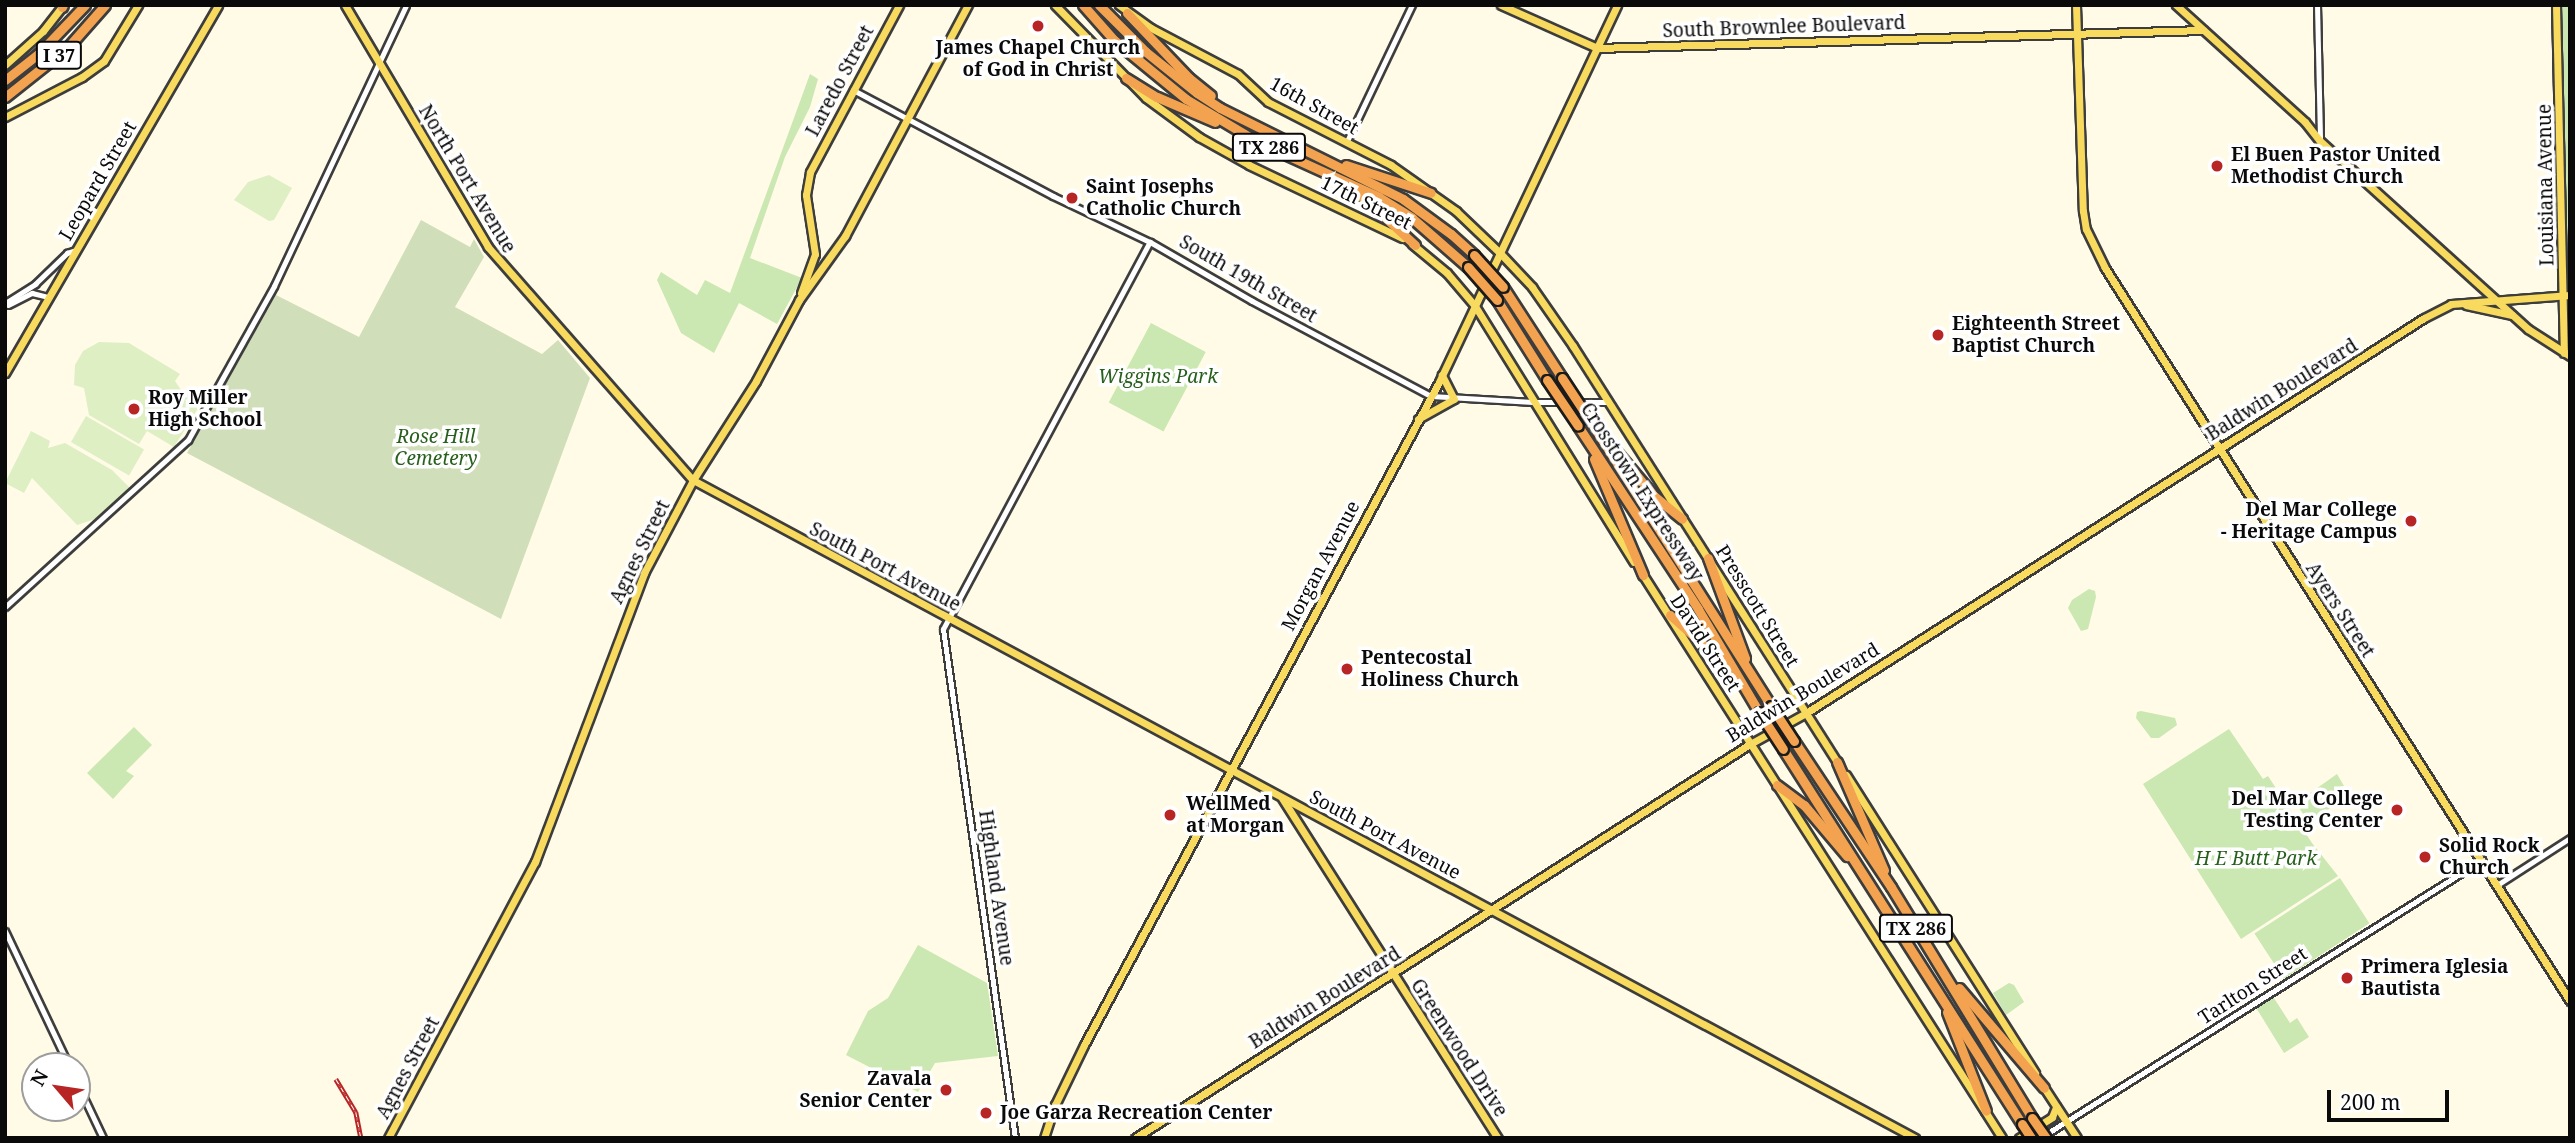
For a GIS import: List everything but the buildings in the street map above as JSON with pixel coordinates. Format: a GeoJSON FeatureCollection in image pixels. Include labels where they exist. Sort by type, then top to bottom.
{"type":"FeatureCollection","features":[{"type":"Feature","properties":{"kind":"highway","name":"I 37"},"geometry":{"type":"LineString","coordinates":[[5,80],[38,54],[85,5]]}},
{"type":"Feature","properties":{"kind":"highway","name":"I 37"},"geometry":{"type":"LineString","coordinates":[[5,97],[88,27],[107,5]]}},
{"type":"Feature","properties":{"kind":"highway","name":"Crosstown Expressway"},"geometry":{"type":"LineString","coordinates":[[1083,5],[1114,40],[1151,73],[1238,131],[1379,197],[1412,218],[1468,267],[1497,300],[1698,609],[1757,709],[2031,1138]]}},
{"type":"Feature","properties":{"kind":"highway","name":"Crosstown Expressway"},"geometry":{"type":"LineString","coordinates":[[1099,5],[1176,78],[1220,108],[1403,199],[1474,255],[1503,287],[1771,706],[1891,887],[2043,1138]]}},
{"type":"Feature","properties":{"kind":"highway"},"geometry":{"type":"LineString","coordinates":[[1127,13],[1189,78],[1247,122]]}},
{"type":"Feature","properties":{"kind":"highway"},"geometry":{"type":"LineString","coordinates":[[1126,78],[1157,97],[1238,131]]}},
{"type":"Feature","properties":{"kind":"highway"},"geometry":{"type":"LineString","coordinates":[[1318,155],[1431,193]]}},
{"type":"Feature","properties":{"kind":"highway"},"geometry":{"type":"LineString","coordinates":[[1318,169],[1365,200],[1415,245]]}},
{"type":"Feature","properties":{"kind":"highway"},"geometry":{"type":"LineString","coordinates":[[1589,419],[1654,496],[1682,519]]}},
{"type":"Feature","properties":{"kind":"highway"},"geometry":{"type":"LineString","coordinates":[[1585,438],[1643,575]]}},
{"type":"Feature","properties":{"kind":"highway"},"geometry":{"type":"LineString","coordinates":[[1708,558],[1752,676]]}},
{"type":"Feature","properties":{"kind":"highway"},"geometry":{"type":"LineString","coordinates":[[1670,615],[1715,655],[1757,709]]}},
{"type":"Feature","properties":{"kind":"highway"},"geometry":{"type":"LineString","coordinates":[[1837,762],[1891,887]]}},
{"type":"Feature","properties":{"kind":"highway"},"geometry":{"type":"LineString","coordinates":[[1777,785],[1804,805],[1873,887]]}},
{"type":"Feature","properties":{"kind":"highway"},"geometry":{"type":"LineString","coordinates":[[1933,956],[1996,1035],[2044,1088]]}},
{"type":"Feature","properties":{"kind":"highway"},"geometry":{"type":"LineString","coordinates":[[1933,981],[1986,1111]]}},
{"type":"Feature","properties":{"kind":"main road"},"geometry":{"type":"LineString","coordinates":[[5,65],[43,32],[63,5]]}},
{"type":"Feature","properties":{"kind":"main road"},"geometry":{"type":"LineString","coordinates":[[5,117],[82,77],[113,50],[138,5]]}},
{"type":"Feature","properties":{"kind":"main road","name":"Leopard Street"},"geometry":{"type":"LineString","coordinates":[[5,373],[45,295],[76,250],[218,5]]}},
{"type":"Feature","properties":{"kind":"main road","name":"North Port Avenue"},"geometry":{"type":"LineString","coordinates":[[345,5],[493,254],[693,480]]}},
{"type":"Feature","properties":{"kind":"main road","name":"Laredo Street"},"geometry":{"type":"LineString","coordinates":[[799,300],[815,254],[806,208],[810,172],[899,5]]}},
{"type":"Feature","properties":{"kind":"main road","name":"Agnes Street"},"geometry":{"type":"LineString","coordinates":[[388,1138],[535,862],[636,591],[693,480],[756,381],[799,300],[845,236],[968,5]]}},
{"type":"Feature","properties":{"kind":"main road"},"geometry":{"type":"LineString","coordinates":[[1055,5],[1126,78]]}},
{"type":"Feature","properties":{"kind":"main road","name":"16th Street"},"geometry":{"type":"LineString","coordinates":[[1119,5],[1127,13],[1238,74],[1268,102],[1391,165]]}},
{"type":"Feature","properties":{"kind":"main road","name":"South Brownlee Boulevard"},"geometry":{"type":"LineString","coordinates":[[1501,5],[1597,48],[2203,30]]}},
{"type":"Feature","properties":{"kind":"main road","name":"Morgan Avenue"},"geometry":{"type":"LineString","coordinates":[[1044,1138],[1055,1105],[1081,1052],[1442,375],[1617,5]]}},
{"type":"Feature","properties":{"kind":"main road","name":"Ayers Street"},"geometry":{"type":"LineString","coordinates":[[2076,5],[2082,198],[2086,229],[2105,268],[2570,1001]]}},
{"type":"Feature","properties":{"kind":"main road"},"geometry":{"type":"LineString","coordinates":[[2176,5],[2305,122],[2320,141],[2528,330],[2567,355],[2570,344]]}},
{"type":"Feature","properties":{"kind":"main road","name":"Louisiana Avenue"},"geometry":{"type":"LineString","coordinates":[[2556,5],[2567,355]]}},
{"type":"Feature","properties":{"kind":"main road","name":"17th Street"},"geometry":{"type":"LineString","coordinates":[[1126,78],[1146,99],[1199,137],[1415,245],[1447,273],[1475,306]]}},
{"type":"Feature","properties":{"kind":"main road","name":"Presscott Street"},"geometry":{"type":"LineString","coordinates":[[1391,165],[1431,193],[1500,253],[1532,287],[1609,402],[2077,1138]]}},
{"type":"Feature","properties":{"kind":"main road","name":"Baldwin Boulevard"},"geometry":{"type":"LineString","coordinates":[[1135,1138],[1750,744],[1806,713],[2424,318],[2458,303],[2567,295]]}},
{"type":"Feature","properties":{"kind":"main road"},"geometry":{"type":"LineString","coordinates":[[2458,303],[2514,315]]}},
{"type":"Feature","properties":{"kind":"main road","name":"David Street"},"geometry":{"type":"LineString","coordinates":[[1475,306],[1533,402],[2002,1138]]}},
{"type":"Feature","properties":{"kind":"main road"},"geometry":{"type":"LineString","coordinates":[[1418,419],[1454,399],[1442,375]]}},
{"type":"Feature","properties":{"kind":"main road","name":"South Port Avenue"},"geometry":{"type":"LineString","coordinates":[[693,480],[1915,1138]]}},
{"type":"Feature","properties":{"kind":"main road","name":"Greenwood Drive"},"geometry":{"type":"LineString","coordinates":[[1282,797],[1498,1138]]}},
{"type":"Feature","properties":{"kind":"main road"},"geometry":{"type":"LineString","coordinates":[[2019,1138],[2052,1117],[2056,1107]]}},
{"type":"Feature","properties":{"kind":"street"},"geometry":{"type":"LineString","coordinates":[[5,607],[182,447],[274,286],[406,5]]}},
{"type":"Feature","properties":{"kind":"street"},"geometry":{"type":"LineString","coordinates":[[1347,141],[1412,5]]}},
{"type":"Feature","properties":{"kind":"street"},"geometry":{"type":"LineString","coordinates":[[2316,5],[2320,141]]}},
{"type":"Feature","properties":{"kind":"street","name":"South 19th Street"},"geometry":{"type":"LineString","coordinates":[[853,90],[1056,198],[1150,242],[1252,301],[1431,396],[1533,402],[1609,402]]}},
{"type":"Feature","properties":{"kind":"street"},"geometry":{"type":"LineString","coordinates":[[948,619],[1150,242]]}},
{"type":"Feature","properties":{"kind":"street"},"geometry":{"type":"LineString","coordinates":[[5,305],[34,285],[67,253],[76,250]]}},
{"type":"Feature","properties":{"kind":"street"},"geometry":{"type":"LineString","coordinates":[[32,293],[34,285]]}},
{"type":"Feature","properties":{"kind":"street"},"geometry":{"type":"LineString","coordinates":[[34,285],[45,295]]}},
{"type":"Feature","properties":{"kind":"street"},"geometry":{"type":"LineString","coordinates":[[5,305],[32,293],[45,295]]}},
{"type":"Feature","properties":{"kind":"street","name":"Highland Avenue"},"geometry":{"type":"LineString","coordinates":[[948,619],[943,629],[1015,1138]]}},
{"type":"Feature","properties":{"kind":"street"},"geometry":{"type":"LineString","coordinates":[[2497,885],[2570,838]]}},
{"type":"Feature","properties":{"kind":"street","name":"Tarlton Street"},"geometry":{"type":"LineString","coordinates":[[2043,1138],[2482,860]]}},
{"type":"Feature","properties":{"kind":"street"},"geometry":{"type":"LineString","coordinates":[[5,930],[62,1052]]}},
{"type":"Feature","properties":{"kind":"street"},"geometry":{"type":"LineString","coordinates":[[91,1113],[103,1138]]}},
{"type":"Feature","properties":{"kind":"green space"},"geometry":{"type":"Polygon","coordinates":[[[2559,5],[2570,5],[2570,289],[2568,289],[2559,5]]]}},
{"type":"Feature","properties":{"kind":"green space"},"geometry":{"type":"Polygon","coordinates":[[[810,74],[818,79],[810,107],[785,157],[750,258],[802,278],[777,324],[739,303],[714,353],[681,333],[657,280],[661,272],[697,295],[705,280],[730,293],[810,74]]]}},
{"type":"Feature","properties":{"kind":"green space"},"geometry":{"type":"Polygon","coordinates":[[[269,175],[292,188],[274,220],[269,221],[234,200],[248,182],[269,175]]]}},
{"type":"Feature","properties":{"kind":"green space","name":"Rose Hill Cemetery"},"geometry":{"type":"Polygon","coordinates":[[[421,220],[470,247],[474,239],[484,257],[455,307],[542,354],[558,340],[590,378],[501,619],[187,453],[276,295],[359,337],[421,220]]]}},
{"type":"Feature","properties":{"kind":"green space","name":"Wiggins Park"},"geometry":{"type":"Polygon","coordinates":[[[1151,323],[1206,352],[1163,432],[1109,402],[1151,323]]]}},
{"type":"Feature","properties":{"kind":"green space"},"geometry":{"type":"Polygon","coordinates":[[[99,342],[129,343],[180,374],[175,381],[181,390],[202,402],[174,447],[147,431],[139,444],[89,415],[84,388],[74,385],[75,365],[83,351],[99,342]]]}},
{"type":"Feature","properties":{"kind":"green space"},"geometry":{"type":"Polygon","coordinates":[[[86,416],[144,450],[129,475],[71,442],[86,416]]]}},
{"type":"Feature","properties":{"kind":"green space"},"geometry":{"type":"Polygon","coordinates":[[[31,431],[50,441],[48,448],[65,443],[112,470],[130,488],[95,519],[77,525],[32,478],[24,493],[5,483],[31,431]]]}},
{"type":"Feature","properties":{"kind":"green space"},"geometry":{"type":"Polygon","coordinates":[[[2089,589],[2095,591],[2096,597],[2088,629],[2081,631],[2068,608],[2072,600],[2089,589]]]}},
{"type":"Feature","properties":{"kind":"green space"},"geometry":{"type":"Polygon","coordinates":[[[2137,712],[2175,718],[2177,725],[2159,738],[2151,738],[2136,718],[2137,712]]]}},
{"type":"Feature","properties":{"kind":"green space"},"geometry":{"type":"Polygon","coordinates":[[[134,727],[152,745],[126,771],[134,776],[113,799],[87,773],[134,727]]]}},
{"type":"Feature","properties":{"kind":"green space","name":"H E Butt Park"},"geometry":{"type":"Polygon","coordinates":[[[2229,729],[2263,779],[2268,776],[2312,843],[2338,876],[2241,939],[2143,784],[2229,729]]]}},
{"type":"Feature","properties":{"kind":"green space"},"geometry":{"type":"Polygon","coordinates":[[[2337,774],[2344,786],[2331,795],[2337,803],[2309,823],[2296,803],[2337,774]]]}},
{"type":"Feature","properties":{"kind":"green space"},"geometry":{"type":"Polygon","coordinates":[[[2340,878],[2369,923],[2284,979],[2254,934],[2340,878]]]}},
{"type":"Feature","properties":{"kind":"green space"},"geometry":{"type":"Polygon","coordinates":[[[918,945],[987,983],[998,1056],[935,1063],[918,1092],[846,1055],[868,1011],[888,998],[918,945]]]}},
{"type":"Feature","properties":{"kind":"green space"},"geometry":{"type":"Polygon","coordinates":[[[2009,983],[2014,985],[2024,1002],[2006,1015],[1993,993],[2009,983]]]}},
{"type":"Feature","properties":{"kind":"green space"},"geometry":{"type":"Polygon","coordinates":[[[2272,995],[2290,1023],[2297,1018],[2309,1037],[2284,1053],[2255,1006],[2272,995]]]}},
{"type":"Feature","properties":{"kind":"railway"},"geometry":{"type":"LineString","coordinates":[[336,1079],[356,1112],[361,1138]]}},
{"type":"Feature","properties":{"kind":"place","name":"James Chapel Church of God in Christ"},"geometry":{"type":"Point","coordinates":[1038,26]}},
{"type":"Feature","properties":{"kind":"place","name":"El Buen Pastor United Methodist Church"},"geometry":{"type":"Point","coordinates":[2217,166]}},
{"type":"Feature","properties":{"kind":"place","name":"Saint Josephs Catholic Church"},"geometry":{"type":"Point","coordinates":[1072,198]}},
{"type":"Feature","properties":{"kind":"place","name":"Eighteenth Street Baptist Church"},"geometry":{"type":"Point","coordinates":[1938,335]}},
{"type":"Feature","properties":{"kind":"place","name":"Roy Miller High School"},"geometry":{"type":"Point","coordinates":[134,409]}},
{"type":"Feature","properties":{"kind":"place","name":"Del Mar College - Heritage Campus"},"geometry":{"type":"Point","coordinates":[2411,521]}},
{"type":"Feature","properties":{"kind":"place","name":"Pentecostal Holiness Church"},"geometry":{"type":"Point","coordinates":[1347,669]}},
{"type":"Feature","properties":{"kind":"place","name":"Del Mar College Testing Center"},"geometry":{"type":"Point","coordinates":[2397,810]}},
{"type":"Feature","properties":{"kind":"place","name":"WellMed at Morgan"},"geometry":{"type":"Point","coordinates":[1170,815]}},
{"type":"Feature","properties":{"kind":"place","name":"Solid Rock Church"},"geometry":{"type":"Point","coordinates":[2425,857]}},
{"type":"Feature","properties":{"kind":"place","name":"Primera Iglesia Bautista"},"geometry":{"type":"Point","coordinates":[2347,978]}},
{"type":"Feature","properties":{"kind":"place","name":"Zavala Senior Center"},"geometry":{"type":"Point","coordinates":[946,1090]}},
{"type":"Feature","properties":{"kind":"place","name":"Joe Garza Recreation Center"},"geometry":{"type":"Point","coordinates":[986,1113]}}]}
